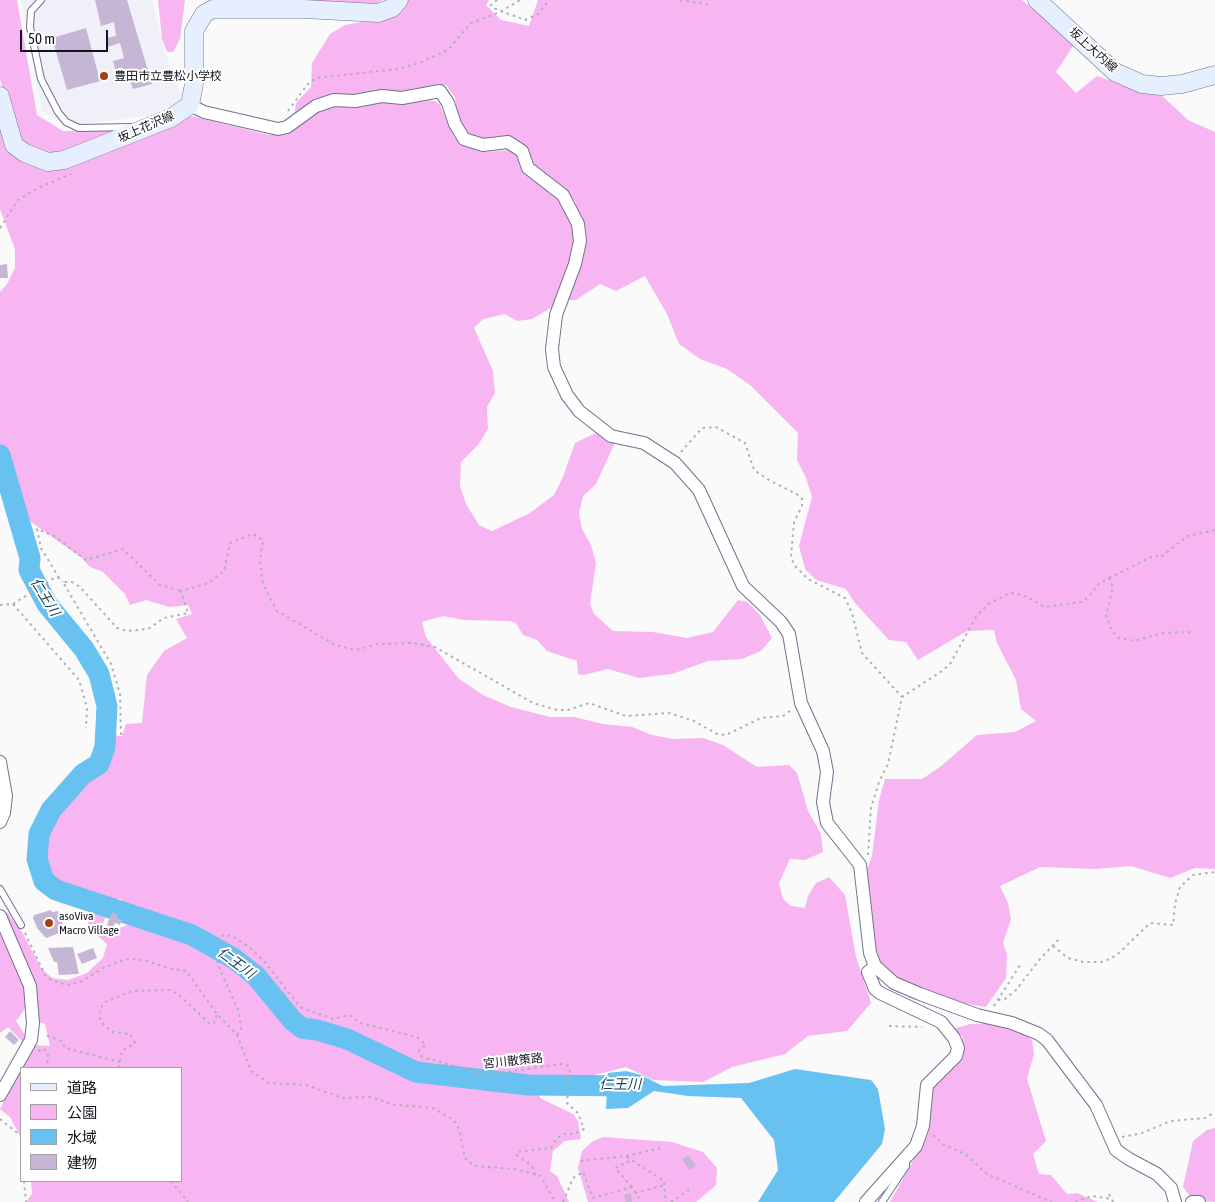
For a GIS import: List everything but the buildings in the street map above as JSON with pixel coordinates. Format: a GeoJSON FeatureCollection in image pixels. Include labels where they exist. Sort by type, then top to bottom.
{"type":"FeatureCollection","features":[{"type":"Feature","properties":{"kind":"main road"},"geometry":{"type":"LineString","coordinates":[[190,105],[194,84],[194,31],[204,14],[213,9],[304,9],[378,13],[392,8],[399,0]]}},
{"type":"Feature","properties":{"kind":"main road","name":"坂上大内線"},"geometry":{"type":"LineString","coordinates":[[1037,0],[1115,72],[1142,84],[1160,86],[1182,84],[1215,74]]}},
{"type":"Feature","properties":{"kind":"main road","name":"坂上花沢線"},"geometry":{"type":"LineString","coordinates":[[0,96],[14,145],[25,153],[48,162],[64,160],[83,154],[153,126],[171,118],[190,105]]}},
{"type":"Feature","properties":{"kind":"street"},"geometry":{"type":"LineString","coordinates":[[190,105],[204,112],[278,129],[287,127],[316,106],[334,100],[355,101],[382,96],[402,98],[440,91],[464,139],[483,145],[508,142],[522,151],[528,168],[563,195],[578,224],[580,241],[575,264],[556,315],[552,349],[554,367],[567,395],[580,411],[611,436],[644,443],[675,463],[699,490],[742,586],[781,622],[789,634],[801,703],[823,751],[827,772],[823,802],[827,823],[851,851],[860,865],[870,953],[875,966],[894,983],[990,1018],[1012,1023],[1039,1034],[1047,1040],[1096,1105],[1110,1140],[1122,1155],[1158,1174],[1165,1180],[1171,1188],[1175,1202]]}},
{"type":"Feature","properties":{"kind":"street"},"geometry":{"type":"LineString","coordinates":[[0,762],[6,796],[4,813],[0,822]]}},
{"type":"Feature","properties":{"kind":"street"},"geometry":{"type":"LineString","coordinates":[[0,916],[30,986],[33,1024],[28,1045],[0,1095]]}},
{"type":"Feature","properties":{"kind":"street"},"geometry":{"type":"LineString","coordinates":[[866,1202],[916,1146],[923,1126],[927,1085],[956,1056],[958,1048],[945,1026],[929,1016],[880,993],[871,981],[868,972],[875,966]]}},
{"type":"Feature","properties":{"kind":"street"},"geometry":{"type":"LineString","coordinates":[[1192,1202],[1199,1202]]}},
{"type":"Feature","properties":{"kind":"lane"},"geometry":{"type":"LineString","coordinates":[[41,0],[31,11],[30,27],[41,79],[58,112],[66,122],[79,128],[153,126]]}},
{"type":"Feature","properties":{"kind":"lane"},"geometry":{"type":"LineString","coordinates":[[0,889],[21,924]]}},
{"type":"Feature","properties":{"kind":"lane"},"geometry":{"type":"LineString","coordinates":[[882,1202],[906,1166],[905,1158]]}},
{"type":"Feature","properties":{"kind":"path"},"geometry":{"type":"LineString","coordinates":[[497,0],[491,5],[500,12],[525,20],[538,14],[548,0]]}},
{"type":"Feature","properties":{"kind":"path"},"geometry":{"type":"LineString","coordinates":[[285,115],[307,84],[316,78],[398,69],[419,63],[448,50],[471,22],[500,12],[520,0]]}},
{"type":"Feature","properties":{"kind":"path"},"geometry":{"type":"LineString","coordinates":[[680,0],[711,5]]}},
{"type":"Feature","properties":{"kind":"path"},"geometry":{"type":"LineString","coordinates":[[0,228],[18,200],[38,188],[77,171]]}},
{"type":"Feature","properties":{"kind":"path"},"geometry":{"type":"LineString","coordinates":[[675,463],[690,440],[702,428],[716,427],[745,443],[754,470],[768,480],[800,496],[802,506],[794,522],[791,556],[794,565],[808,579],[845,598],[852,613],[862,653],[902,697]]}},
{"type":"Feature","properties":{"kind":"path"},"geometry":{"type":"LineString","coordinates":[[120,735],[120,694],[111,664],[41,548],[37,529],[54,536],[86,560],[123,549],[160,585],[181,591],[209,583],[224,571],[230,543],[253,534],[263,540],[260,560],[263,584],[277,611],[335,645],[355,650],[378,644],[412,643],[435,648],[497,681],[533,703],[557,710],[568,710],[589,703],[626,716],[670,713],[694,721],[716,734],[726,735],[761,718],[782,716],[801,703]]}},
{"type":"Feature","properties":{"kind":"path"},"geometry":{"type":"LineString","coordinates":[[861,870],[868,858],[871,808],[879,782],[888,764],[902,697],[942,672],[950,664],[976,617],[997,598],[1010,593],[1017,593],[1045,607],[1081,602],[1094,591],[1097,585],[1109,578],[1155,555],[1161,557],[1188,536],[1215,530]]}},
{"type":"Feature","properties":{"kind":"path"},"geometry":{"type":"LineString","coordinates":[[0,605],[13,604],[50,580],[59,578]]}},
{"type":"Feature","properties":{"kind":"path"},"geometry":{"type":"LineString","coordinates":[[1109,578],[1112,587],[1106,615],[1112,631],[1119,638],[1134,641],[1163,633],[1194,632]]}},
{"type":"Feature","properties":{"kind":"path"},"geometry":{"type":"LineString","coordinates":[[63,582],[72,582],[80,587],[117,628],[126,631],[148,629],[164,618],[188,613],[181,591]]}},
{"type":"Feature","properties":{"kind":"path"},"geometry":{"type":"LineString","coordinates":[[13,604],[78,680],[87,708],[86,728]]}},
{"type":"Feature","properties":{"kind":"path"},"geometry":{"type":"LineString","coordinates":[[1053,946],[1068,958],[1084,962],[1102,962],[1119,953],[1150,923],[1173,926],[1174,904],[1180,887],[1192,875],[1215,872]]}},
{"type":"Feature","properties":{"kind":"path"},"geometry":{"type":"LineString","coordinates":[[21,924],[46,977],[69,985],[82,981],[104,968],[126,959],[145,960],[167,968],[186,971],[217,1014],[237,1035],[251,1071],[269,1083],[307,1085],[342,1098],[370,1096],[396,1105],[433,1108],[454,1120],[459,1129],[465,1158],[474,1166],[515,1169],[541,1176],[555,1202]]}},
{"type":"Feature","properties":{"kind":"path","name":"宮川散策路"},"geometry":{"type":"LineString","coordinates":[[237,1035],[241,1029],[239,1012],[217,963],[224,949],[217,943],[221,936],[232,936],[249,947],[270,968],[300,1007],[333,1019],[349,1015],[361,1023],[417,1038],[426,1045],[418,1051],[422,1057],[486,1075],[560,1064],[567,1065],[570,1069],[567,1103],[578,1113],[584,1129],[574,1134],[566,1133],[557,1138],[551,1148],[517,1152],[518,1155],[532,1166],[535,1175]]}},
{"type":"Feature","properties":{"kind":"path"},"geometry":{"type":"LineString","coordinates":[[998,1000],[1005,999],[1016,990],[1062,937]]}},
{"type":"Feature","properties":{"kind":"path"},"geometry":{"type":"LineString","coordinates":[[990,1018],[998,1000],[1020,966]]}},
{"type":"Feature","properties":{"kind":"path"},"geometry":{"type":"LineString","coordinates":[[119,1067],[123,1058],[122,1052],[136,1043],[134,1037],[130,1034],[112,1032],[99,1017],[100,1009],[105,1002],[117,996],[147,989],[161,992],[170,990],[178,994],[210,1024],[214,1023],[217,1014]]}},
{"type":"Feature","properties":{"kind":"path"},"geometry":{"type":"LineString","coordinates":[[889,1026],[945,1026]]}},
{"type":"Feature","properties":{"kind":"path"},"geometry":{"type":"LineString","coordinates":[[47,1036],[62,1041],[65,1048],[120,1062]]}},
{"type":"Feature","properties":{"kind":"path"},"geometry":{"type":"LineString","coordinates":[[28,1045],[37,1052],[44,1049],[48,1053],[47,1067]]}},
{"type":"Feature","properties":{"kind":"path"},"geometry":{"type":"LineString","coordinates":[[1110,1140],[1142,1133],[1171,1121],[1204,1118],[1215,1112]]}},
{"type":"Feature","properties":{"kind":"path"},"geometry":{"type":"LineString","coordinates":[[0,1119],[20,1135]]}},
{"type":"Feature","properties":{"kind":"path"},"geometry":{"type":"LineString","coordinates":[[923,1126],[944,1145],[965,1154],[987,1174],[1051,1202]]}},
{"type":"Feature","properties":{"kind":"path"},"geometry":{"type":"LineString","coordinates":[[581,1160],[626,1156],[662,1148]]}},
{"type":"Feature","properties":{"kind":"path"},"geometry":{"type":"LineString","coordinates":[[626,1156],[664,1181],[666,1202]]}},
{"type":"Feature","properties":{"kind":"path"},"geometry":{"type":"LineString","coordinates":[[632,1160],[615,1168],[641,1202]]}},
{"type":"Feature","properties":{"kind":"path"},"geometry":{"type":"LineString","coordinates":[[563,1202],[573,1178],[583,1172],[593,1198],[632,1188]]}},
{"type":"Feature","properties":{"kind":"path"},"geometry":{"type":"LineString","coordinates":[[24,1182],[26,1202]]}},
{"type":"Feature","properties":{"kind":"path"},"geometry":{"type":"LineString","coordinates":[[173,1182],[188,1202]]}},
{"type":"Feature","properties":{"kind":"path"},"geometry":{"type":"LineString","coordinates":[[636,1193],[665,1185]]}},
{"type":"Feature","properties":{"kind":"path"},"geometry":{"type":"LineString","coordinates":[[671,1202],[690,1189]]}},
{"type":"Feature","properties":{"kind":"path"},"geometry":{"type":"LineString","coordinates":[[1109,1194],[1112,1201]]}},
{"type":"Feature","properties":{"kind":"path"},"geometry":{"type":"LineString","coordinates":[[1076,1202],[1092,1196],[1112,1201]]}},
{"type":"Feature","properties":{"kind":"shaded area","name":"豊田市立豊松小学校"},"geometry":{"type":"Polygon","coordinates":[[[21,0],[152,0],[165,53],[183,98],[166,114],[67,126],[42,111],[21,0]]]}},
{"type":"Feature","properties":{"kind":"green space"},"geometry":{"type":"Polygon","coordinates":[[[0,0],[17,0],[37,115],[63,131],[130,131],[72,152],[47,154],[25,143],[12,123],[0,79],[0,0]]]}},
{"type":"Feature","properties":{"kind":"green space"},"geometry":{"type":"Polygon","coordinates":[[[158,0],[185,0],[180,39],[173,52],[167,52],[162,39],[158,0]]]}},
{"type":"Feature","properties":{"kind":"green space"},"geometry":{"type":"Polygon","coordinates":[[[251,0],[383,0],[375,4],[251,0]]]}},
{"type":"Feature","properties":{"kind":"green space"},"geometry":{"type":"Polygon","coordinates":[[[404,0],[489,0],[486,5],[501,20],[529,26],[538,0],[1022,0],[1075,43],[1056,72],[1076,93],[1097,76],[1141,91],[1159,93],[1188,120],[1215,132],[1215,869],[1195,868],[1170,878],[1131,866],[1096,869],[1040,867],[1000,886],[1008,903],[1011,919],[1003,943],[1007,954],[1006,978],[986,1007],[910,995],[880,963],[873,947],[866,873],[872,856],[879,800],[885,779],[922,779],[940,767],[977,735],[1015,732],[1036,721],[1021,709],[1016,680],[997,643],[994,630],[967,631],[918,660],[906,642],[889,640],[855,603],[846,589],[816,580],[805,569],[799,546],[812,497],[806,478],[797,460],[798,433],[750,385],[727,369],[700,359],[679,344],[667,314],[645,276],[616,291],[600,284],[576,300],[565,300],[581,223],[575,201],[533,166],[524,144],[513,137],[473,142],[457,117],[455,97],[446,85],[438,84],[396,95],[372,91],[294,118],[296,103],[311,87],[312,63],[330,34],[345,25],[389,14],[404,0]]]}},
{"type":"Feature","properties":{"kind":"green space"},"geometry":{"type":"Polygon","coordinates":[[[371,100],[411,103],[425,100],[435,101],[440,105],[454,137],[462,145],[481,152],[514,150],[559,197],[574,229],[574,252],[554,306],[532,319],[517,321],[505,314],[483,319],[474,328],[493,371],[495,393],[487,407],[488,429],[478,445],[461,462],[460,486],[466,504],[479,525],[492,531],[530,513],[554,495],[563,477],[575,443],[596,433],[610,432],[618,436],[596,484],[583,496],[579,513],[582,529],[591,545],[596,563],[590,604],[594,614],[613,631],[653,632],[687,638],[713,632],[738,600],[747,602],[760,615],[772,638],[761,651],[742,659],[708,661],[672,674],[639,678],[608,669],[583,675],[578,674],[577,661],[547,651],[537,640],[523,635],[516,623],[510,621],[464,620],[443,616],[422,622],[426,637],[458,678],[483,695],[511,707],[550,717],[574,717],[603,724],[632,727],[652,735],[673,739],[703,738],[723,745],[757,767],[789,765],[797,773],[808,811],[821,834],[823,852],[805,860],[790,859],[779,883],[783,899],[791,906],[805,908],[808,896],[816,883],[829,877],[845,895],[856,957],[871,1003],[847,1031],[808,1036],[785,1054],[732,1067],[703,1082],[653,1080],[626,1067],[583,1078],[554,1076],[538,1078],[540,1098],[573,1114],[578,1121],[581,1139],[565,1141],[553,1151],[550,1171],[557,1176],[569,1202],[26,1202],[32,1194],[31,1182],[182,1182],[182,1067],[20,1067],[31,1045],[50,1046],[45,1024],[38,1022],[2,911],[8,913],[22,932],[41,968],[52,978],[68,980],[87,973],[103,958],[107,944],[90,929],[86,915],[94,911],[107,912],[102,927],[112,931],[132,923],[121,899],[112,900],[67,891],[49,880],[45,868],[45,829],[56,811],[83,778],[102,765],[108,753],[109,735],[122,736],[126,724],[142,723],[147,675],[164,651],[187,638],[176,619],[192,614],[188,605],[169,607],[146,600],[130,605],[125,594],[103,572],[90,567],[82,558],[31,522],[16,500],[0,444],[0,292],[7,284],[15,268],[15,249],[0,209],[0,117],[38,167],[191,116],[269,135],[282,132],[306,117],[335,104],[352,108],[371,100]]]}},
{"type":"Feature","properties":{"kind":"green space"},"geometry":{"type":"Polygon","coordinates":[[[0,933],[25,981],[27,1006],[16,1021],[25,1035],[23,1042],[8,1027],[0,1033],[0,933]]]}},
{"type":"Feature","properties":{"kind":"green space"},"geometry":{"type":"Polygon","coordinates":[[[994,1023],[1019,1030],[1032,1040],[1034,1054],[1027,1079],[1046,1141],[1033,1154],[1039,1174],[1051,1175],[1067,1194],[1077,1193],[1098,1202],[890,1202],[928,1134],[931,1092],[963,1037],[953,1029],[970,1024],[994,1023]]]}},
{"type":"Feature","properties":{"kind":"green space"},"geometry":{"type":"Polygon","coordinates":[[[20,1068],[20,1136],[10,1117],[0,1109],[20,1068]]]}},
{"type":"Feature","properties":{"kind":"green space"},"geometry":{"type":"Polygon","coordinates":[[[1215,1128],[1215,1202],[1193,1200],[1183,1187],[1193,1141],[1207,1130],[1215,1128]]]}},
{"type":"Feature","properties":{"kind":"green space"},"geometry":{"type":"Polygon","coordinates":[[[603,1137],[672,1142],[703,1152],[717,1168],[716,1185],[696,1202],[588,1202],[578,1168],[582,1151],[593,1141],[603,1137]]]}},
{"type":"Feature","properties":{"kind":"water"},"geometry":{"type":"Polygon","coordinates":[[[795,1069],[871,1080],[878,1089],[885,1129],[882,1144],[834,1202],[758,1202],[778,1170],[774,1140],[741,1098],[688,1096],[654,1091],[628,1108],[606,1109],[608,1073],[626,1071],[641,1075],[663,1086],[749,1083],[795,1069]]]}},
{"type":"Feature","properties":{"kind":"waterway","name":"仁王川"},"geometry":{"type":"LineString","coordinates":[[0,455],[30,558],[29,570],[47,604],[84,649],[99,674],[107,706],[105,747],[99,764],[83,774],[51,810],[39,834],[37,859],[44,881],[56,890],[192,935],[233,958],[256,976],[293,1021],[302,1028],[317,1030],[347,1039],[416,1072],[528,1085],[636,1086]]}},
{"type":"Feature","properties":{"kind":"place","name":"豊田市立豊松小学校"},"geometry":{"type":"Point","coordinates":[104,76]}},
{"type":"Feature","properties":{"kind":"place","name":"asoViva Macro Village"},"geometry":{"type":"Point","coordinates":[49,923]}}]}
